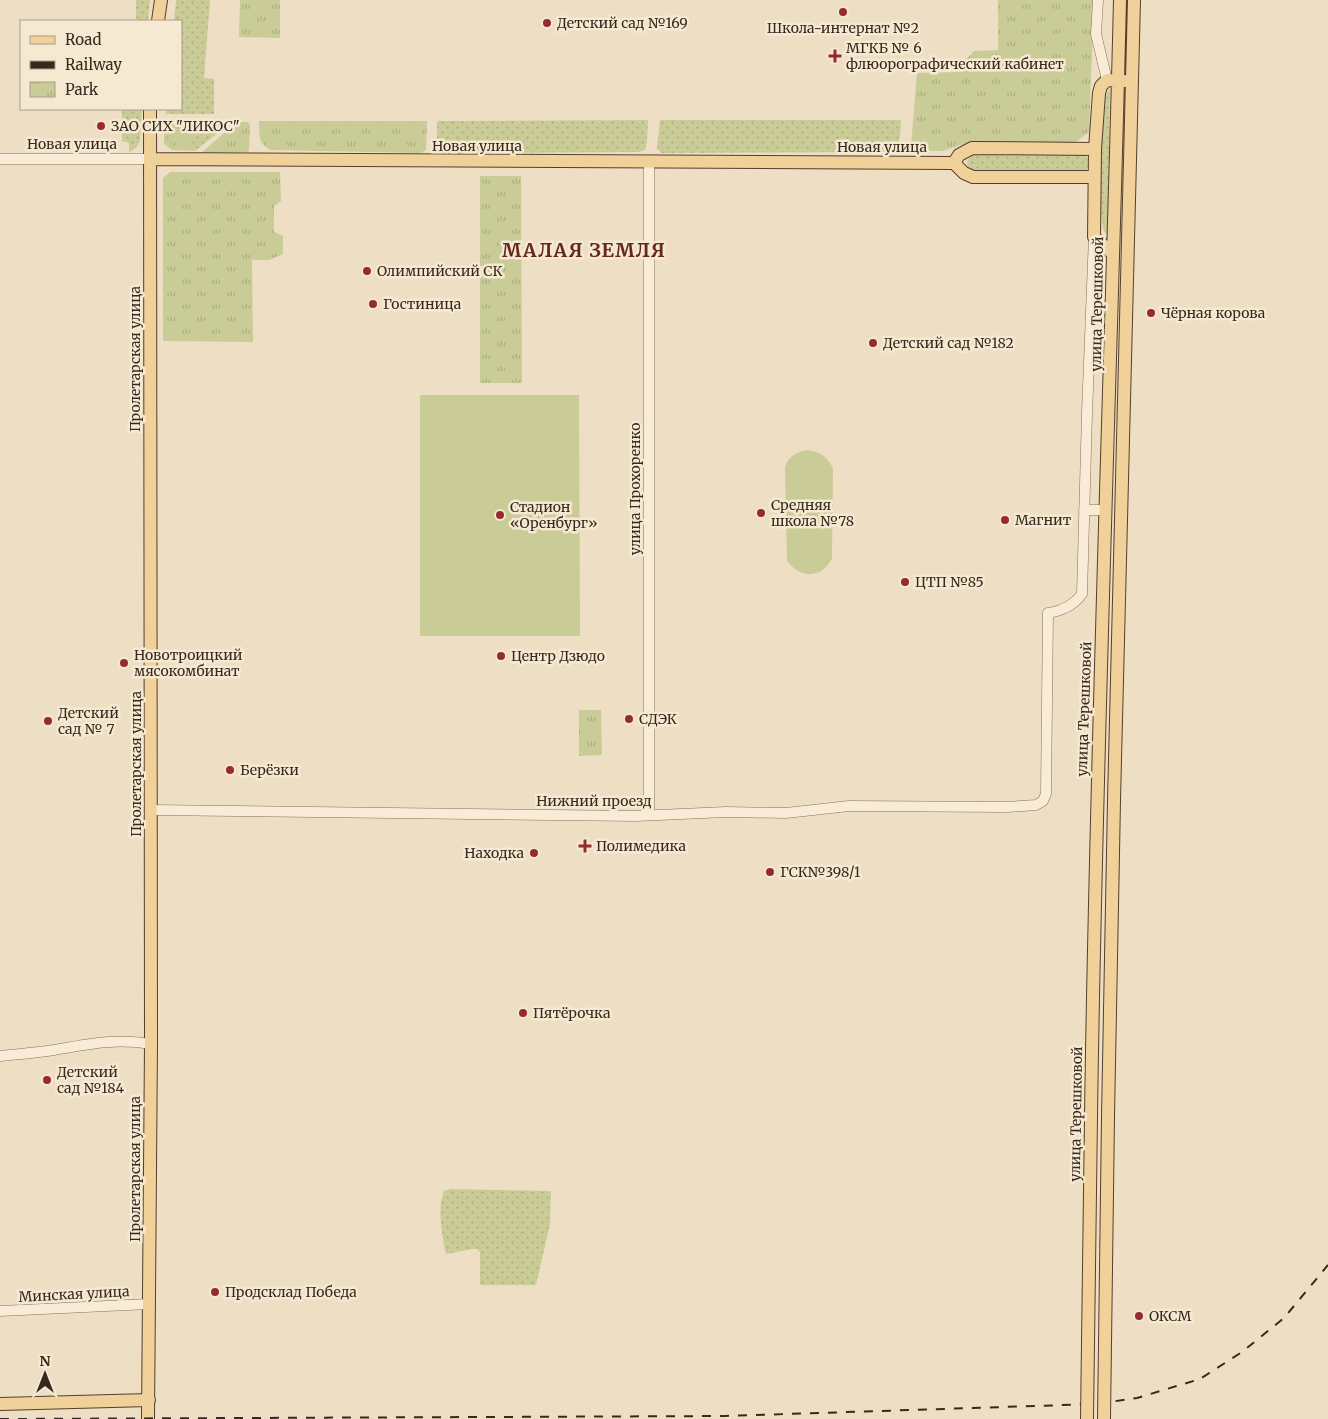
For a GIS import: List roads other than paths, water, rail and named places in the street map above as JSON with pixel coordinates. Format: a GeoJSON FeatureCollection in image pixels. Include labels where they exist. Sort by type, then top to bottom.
{"type":"FeatureCollection","features":[{"type":"Feature","properties":{"kind":"main road"},"geometry":{"type":"LineString","coordinates":[[158,20],[160,0]]}},
{"type":"Feature","properties":{"kind":"main road","name":"улица Терешковой"},"geometry":{"type":"LineString","coordinates":[[1087,1419],[1094,904],[1113,254],[1112,81],[1120,0]]}},
{"type":"Feature","properties":{"kind":"main road","name":"улица Терешковой"},"geometry":{"type":"LineString","coordinates":[[1104,1419],[1111,951],[1134,0]]}},
{"type":"Feature","properties":{"kind":"main road"},"geometry":{"type":"LineString","coordinates":[[1113,254],[1094,237],[1094,177],[1099,93],[1101,86],[1112,81],[1132,81]]}},
{"type":"Feature","properties":{"kind":"main road","name":"Пролетарская улица"},"geometry":{"type":"LineString","coordinates":[[148,1419],[151,1044],[150,110]]}},
{"type":"Feature","properties":{"kind":"main road"},"geometry":{"type":"LineString","coordinates":[[1094,177],[973,177],[964,173],[954,163],[959,155],[972,148],[1095,149]]}},
{"type":"Feature","properties":{"kind":"main road","name":"Новая улица"},"geometry":{"type":"LineString","coordinates":[[150,159],[954,163]]}},
{"type":"Feature","properties":{"kind":"main road"},"geometry":{"type":"LineString","coordinates":[[1109,405],[1114,408],[1123,405]]}},
{"type":"Feature","properties":{"kind":"main road"},"geometry":{"type":"LineString","coordinates":[[0,1404],[149,1400]]}},
{"type":"Feature","properties":{"kind":"street"},"geometry":{"type":"LineString","coordinates":[[1098,0],[1096,34],[1112,81]]}},
{"type":"Feature","properties":{"kind":"street","name":"Новая улица"},"geometry":{"type":"LineString","coordinates":[[0,159],[150,159]]}},
{"type":"Feature","properties":{"kind":"street","name":"улица Прохоренко"},"geometry":{"type":"LineString","coordinates":[[650,162],[650,815]]}},
{"type":"Feature","properties":{"kind":"street"},"geometry":{"type":"LineString","coordinates":[[1094,237],[1084,510],[1106,510]]}},
{"type":"Feature","properties":{"kind":"street","name":"Нижний проезд"},"geometry":{"type":"LineString","coordinates":[[151,810],[577,816],[726,812],[786,813],[849,806],[1007,807],[1036,805],[1043,801],[1046,794],[1048,613],[1061,611],[1078,600],[1082,594],[1084,510]]}},
{"type":"Feature","properties":{"kind":"street"},"geometry":{"type":"LineString","coordinates":[[0,1056],[52,1050],[96,1042],[132,1040],[151,1044]]}},
{"type":"Feature","properties":{"kind":"street","name":"Минская улица"},"geometry":{"type":"LineString","coordinates":[[0,1311],[149,1304]]}},
{"type":"Feature","properties":{"kind":"railway"},"geometry":{"type":"LineString","coordinates":[[0,1419],[725,1416],[1096,1404],[1137,1398],[1200,1379],[1242,1352],[1284,1318],[1328,1265]]}},
{"type":"Feature","properties":{"kind":"place","name":"Школа-интернат №2"},"geometry":{"type":"Point","coordinates":[843,12]}},
{"type":"Feature","properties":{"kind":"place","name":"Детский сад №169"},"geometry":{"type":"Point","coordinates":[547,23]}},
{"type":"Feature","properties":{"kind":"place","name":"МГКБ № 6 флюорографический кабинет"},"geometry":{"type":"Point","coordinates":[835,56]}},
{"type":"Feature","properties":{"kind":"place","name":"ЗАО СИХ \"ЛИКОС\""},"geometry":{"type":"Point","coordinates":[101,126]}},
{"type":"Feature","properties":{"kind":"place","name":"Олимпийский СК"},"geometry":{"type":"Point","coordinates":[367,271]}},
{"type":"Feature","properties":{"kind":"place","name":"Гостиница"},"geometry":{"type":"Point","coordinates":[373,304]}},
{"type":"Feature","properties":{"kind":"place","name":"Чёрная корова"},"geometry":{"type":"Point","coordinates":[1151,313]}},
{"type":"Feature","properties":{"kind":"place","name":"Детский сад №182"},"geometry":{"type":"Point","coordinates":[873,343]}},
{"type":"Feature","properties":{"kind":"place","name":"Средняя школа №78"},"geometry":{"type":"Point","coordinates":[761,513]}},
{"type":"Feature","properties":{"kind":"place","name":"Стадион «Оренбург»"},"geometry":{"type":"Point","coordinates":[500,515]}},
{"type":"Feature","properties":{"kind":"place","name":"Магнит"},"geometry":{"type":"Point","coordinates":[1005,520]}},
{"type":"Feature","properties":{"kind":"place","name":"ЦТП №85"},"geometry":{"type":"Point","coordinates":[905,582]}},
{"type":"Feature","properties":{"kind":"place","name":"Центр Дзюдо"},"geometry":{"type":"Point","coordinates":[501,656]}},
{"type":"Feature","properties":{"kind":"place","name":"Новотроицкий мясокомбинат"},"geometry":{"type":"Point","coordinates":[124,663]}},
{"type":"Feature","properties":{"kind":"place","name":"СДЭК"},"geometry":{"type":"Point","coordinates":[629,719]}},
{"type":"Feature","properties":{"kind":"place","name":"Детский сад № 7"},"geometry":{"type":"Point","coordinates":[48,721]}},
{"type":"Feature","properties":{"kind":"place","name":"Берёзки"},"geometry":{"type":"Point","coordinates":[230,770]}},
{"type":"Feature","properties":{"kind":"place","name":"Полимедика"},"geometry":{"type":"Point","coordinates":[585,846]}},
{"type":"Feature","properties":{"kind":"place","name":"Находка"},"geometry":{"type":"Point","coordinates":[534,853]}},
{"type":"Feature","properties":{"kind":"place","name":"ГСК№398/1"},"geometry":{"type":"Point","coordinates":[770,872]}},
{"type":"Feature","properties":{"kind":"place","name":"Пятёрочка"},"geometry":{"type":"Point","coordinates":[523,1013]}},
{"type":"Feature","properties":{"kind":"place","name":"Детский сад №184"},"geometry":{"type":"Point","coordinates":[47,1080]}},
{"type":"Feature","properties":{"kind":"place","name":"Продсклад Победа"},"geometry":{"type":"Point","coordinates":[215,1292]}},
{"type":"Feature","properties":{"kind":"place","name":"ОКСМ"},"geometry":{"type":"Point","coordinates":[1139,1316]}},
{"type":"Feature","properties":{"kind":"district","name":"МАЛАЯ ЗЕМЛЯ"},"geometry":{"type":"Point","coordinates":[584,250]}}]}
